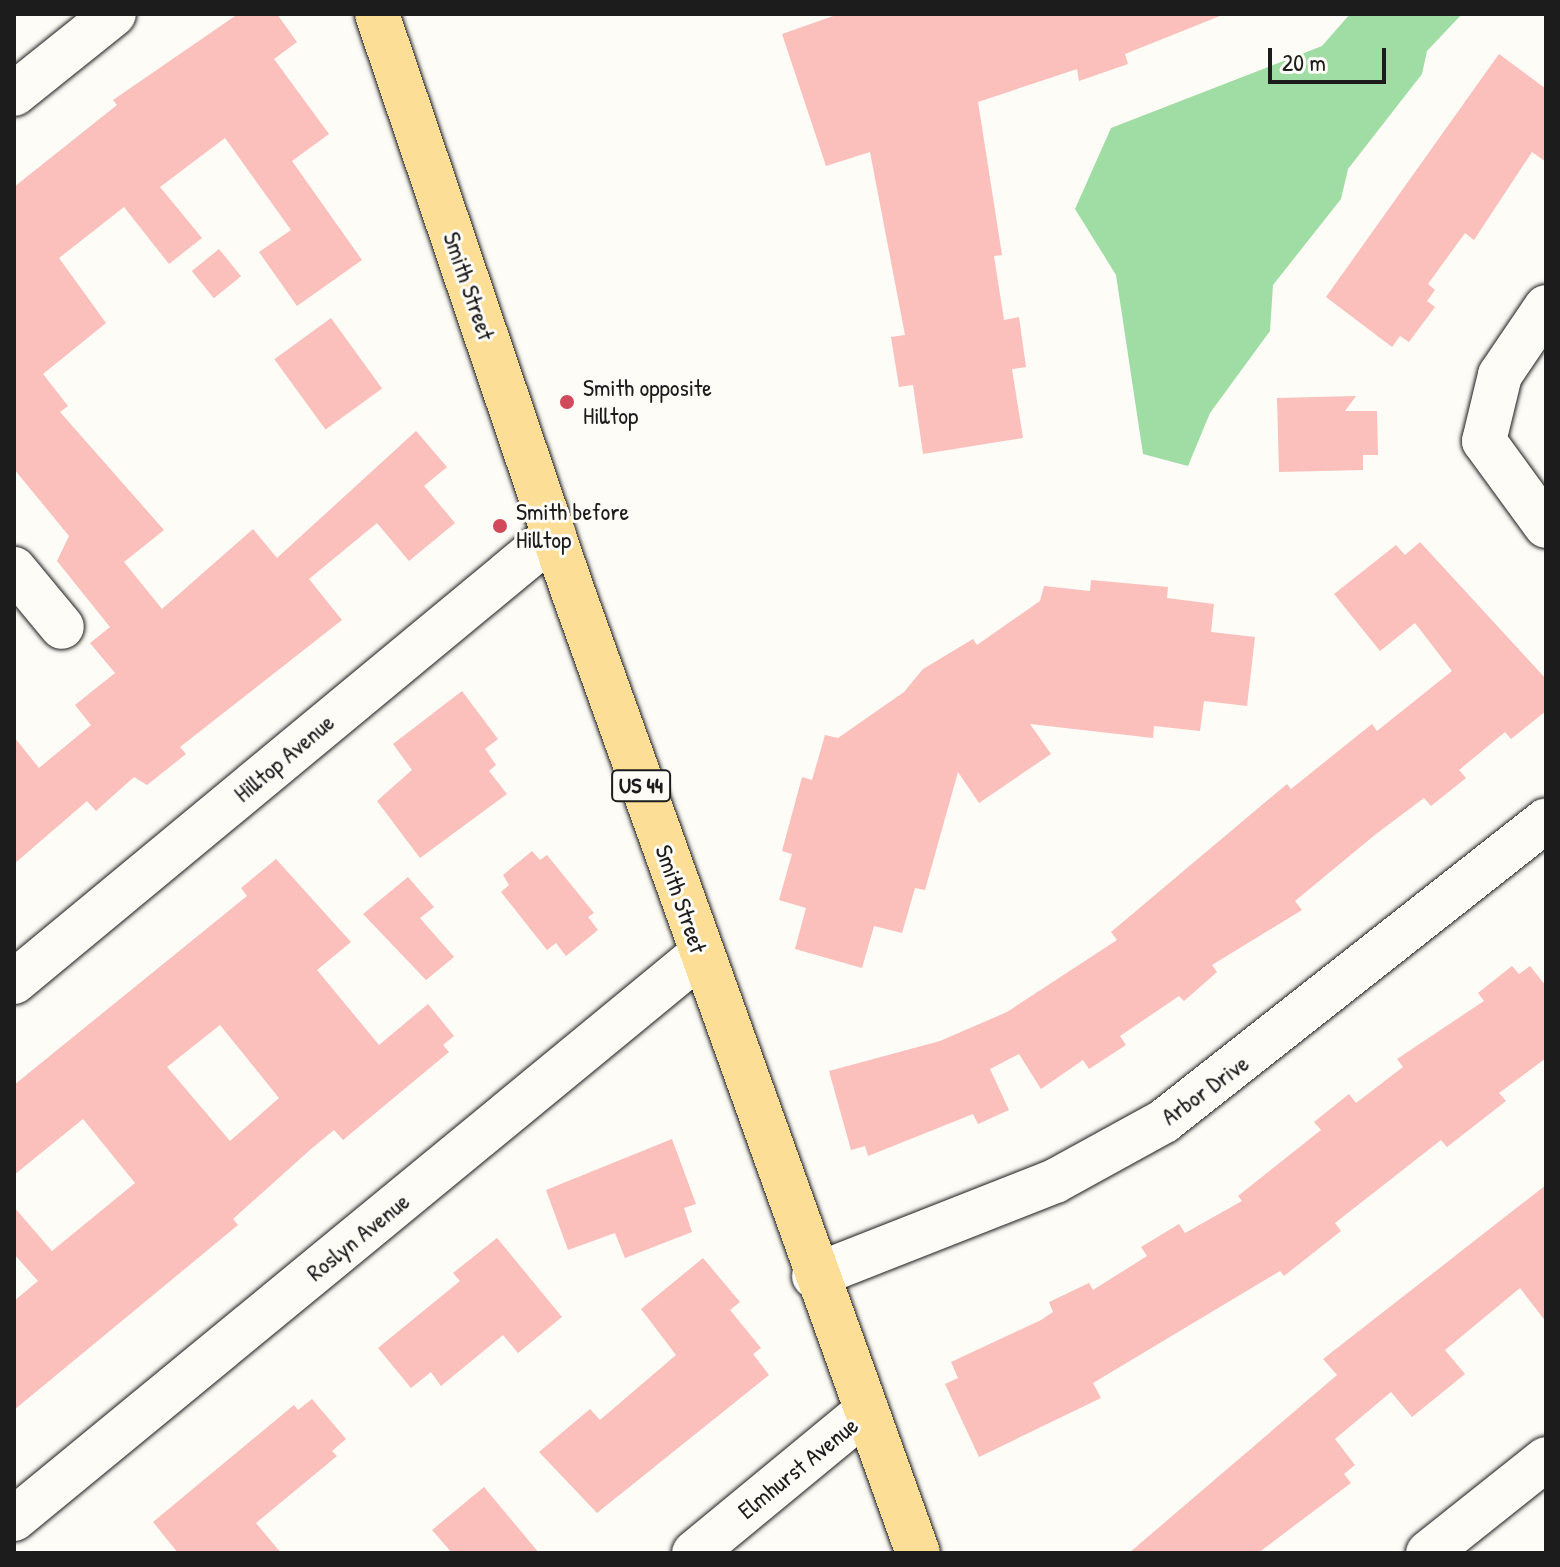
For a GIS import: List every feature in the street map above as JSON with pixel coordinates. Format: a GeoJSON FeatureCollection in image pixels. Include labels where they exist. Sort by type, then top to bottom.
{"type":"FeatureCollection","features":[{"type":"Feature","properties":{"kind":"main road","name":"Smith Street"},"geometry":{"type":"LineString","coordinates":[[377,14],[554,535],[814,1276],[918,1553]]}},
{"type":"Feature","properties":{"kind":"street"},"geometry":{"type":"LineString","coordinates":[[14,94],[114,14]]}},
{"type":"Feature","properties":{"kind":"street"},"geometry":{"type":"LineString","coordinates":[[1546,307],[1500,375],[1484,441],[1546,526]]}},
{"type":"Feature","properties":{"kind":"street","name":"Hilltop Avenue"},"geometry":{"type":"LineString","coordinates":[[14,982],[554,535]]}},
{"type":"Feature","properties":{"kind":"street"},"geometry":{"type":"LineString","coordinates":[[14,569],[62,627]]}},
{"type":"Feature","properties":{"kind":"street","name":"Arbor Drive"},"geometry":{"type":"LineString","coordinates":[[814,1276],[1055,1181],[1164,1121],[1546,820]]}},
{"type":"Feature","properties":{"kind":"street","name":"Roslyn Avenue"},"geometry":{"type":"LineString","coordinates":[[14,1519],[701,954]]}},
{"type":"Feature","properties":{"kind":"street","name":"Elmhurst Avenue"},"geometry":{"type":"LineString","coordinates":[[694,1553],[864,1413]]}},
{"type":"Feature","properties":{"kind":"street"},"geometry":{"type":"LineString","coordinates":[[1428,1553],[1546,1459]]}},
{"type":"Feature","properties":{"kind":"green space"},"geometry":{"type":"Polygon","coordinates":[[[1350,14],[1462,14],[1427,51],[1422,74],[1348,169],[1341,199],[1273,285],[1270,331],[1210,413],[1188,466],[1143,454],[1116,275],[1075,209],[1111,128],[1322,46],[1350,14]]]}},
{"type":"Feature","properties":{"kind":"building"},"geometry":{"type":"Polygon","coordinates":[[[238,14],[277,14],[297,42],[274,59],[329,134],[292,161],[362,260],[297,306],[259,252],[291,230],[225,138],[160,187],[202,238],[169,264],[124,207],[59,258],[106,323],[43,374],[68,406],[60,412],[164,530],[124,562],[162,609],[253,529],[277,558],[416,431],[447,467],[424,486],[455,523],[409,561],[377,523],[309,579],[342,620],[180,747],[186,754],[147,785],[134,777],[96,811],[87,801],[14,864],[14,737],[39,768],[91,725],[75,705],[115,673],[90,643],[110,627],[57,561],[69,536],[14,469],[14,187],[117,105],[113,100],[238,14]]]}},
{"type":"Feature","properties":{"kind":"building"},"geometry":{"type":"Polygon","coordinates":[[[839,14],[1225,14],[1125,54],[1128,64],[1079,81],[1077,69],[978,102],[1002,255],[994,256],[1004,320],[1019,317],[1026,367],[1012,369],[1023,438],[923,454],[913,385],[899,387],[891,337],[905,335],[870,152],[826,166],[782,34],[839,14]]]}},
{"type":"Feature","properties":{"kind":"building"},"geometry":{"type":"Polygon","coordinates":[[[1499,54],[1546,89],[1546,162],[1532,152],[1474,240],[1465,233],[1428,284],[1435,290],[1427,301],[1435,307],[1409,342],[1400,336],[1392,347],[1326,297],[1499,54]]]}},
{"type":"Feature","properties":{"kind":"building"},"geometry":{"type":"Polygon","coordinates":[[[219,249],[241,276],[214,298],[192,271],[219,249]]]}},
{"type":"Feature","properties":{"kind":"building"},"geometry":{"type":"Polygon","coordinates":[[[331,318],[382,388],[326,430],[274,359],[331,318]]]}},
{"type":"Feature","properties":{"kind":"building"},"geometry":{"type":"Polygon","coordinates":[[[1356,396],[1345,411],[1377,411],[1378,455],[1363,455],[1363,470],[1279,472],[1277,398],[1356,396]]]}},
{"type":"Feature","properties":{"kind":"building"},"geometry":{"type":"Polygon","coordinates":[[[1420,542],[1546,679],[1546,711],[1511,739],[1505,732],[1459,770],[1466,778],[1431,806],[1424,798],[1376,834],[1295,901],[1302,910],[1212,965],[1217,972],[1184,1001],[1179,996],[1120,1036],[1126,1045],[1089,1069],[1083,1060],[1041,1089],[1019,1054],[990,1069],[1009,1110],[978,1124],[973,1114],[868,1156],[865,1146],[851,1150],[829,1071],[940,1041],[1007,1012],[1117,940],[1111,932],[1287,784],[1291,789],[1372,724],[1377,731],[1452,671],[1415,623],[1380,651],[1334,594],[1396,545],[1405,555],[1420,542]]]}},
{"type":"Feature","properties":{"kind":"building"},"geometry":{"type":"Polygon","coordinates":[[[1091,580],[1168,587],[1167,598],[1214,604],[1211,632],[1255,637],[1247,706],[1204,701],[1200,731],[1154,726],[1153,738],[1030,724],[1051,754],[979,803],[958,772],[925,890],[915,888],[902,933],[874,926],[862,968],[795,949],[806,908],[779,900],[792,854],[782,851],[802,777],[812,780],[825,735],[838,738],[904,692],[923,669],[973,639],[977,645],[1040,601],[1044,586],[1090,591],[1091,580]]]}},
{"type":"Feature","properties":{"kind":"building"},"geometry":{"type":"Polygon","coordinates":[[[462,691],[498,739],[485,749],[496,765],[489,771],[507,794],[420,858],[377,801],[412,770],[393,744],[462,691]]]}},
{"type":"Feature","properties":{"kind":"building"},"geometry":{"type":"Polygon","coordinates":[[[532,851],[540,860],[547,855],[594,913],[588,917],[598,930],[566,956],[556,943],[547,950],[501,892],[509,885],[503,875],[532,851]]]}},
{"type":"Feature","properties":{"kind":"building"},"geometry":{"type":"Polygon","coordinates":[[[276,859],[351,942],[317,970],[379,1045],[428,1004],[454,1036],[443,1045],[449,1052],[343,1140],[334,1130],[233,1219],[238,1225],[14,1410],[14,1301],[38,1281],[14,1254],[14,1207],[52,1251],[135,1183],[83,1119],[14,1175],[14,1085],[247,896],[241,888],[276,859]],[[220,1025],[167,1067],[230,1141],[279,1098],[220,1025]]]}},
{"type":"Feature","properties":{"kind":"building"},"geometry":{"type":"Polygon","coordinates":[[[408,877],[434,907],[420,918],[454,957],[426,980],[363,914],[408,877]]]}},
{"type":"Feature","properties":{"kind":"building"},"geometry":{"type":"Polygon","coordinates":[[[1512,966],[1519,974],[1530,966],[1546,986],[1546,1058],[1499,1093],[1506,1101],[1447,1147],[1441,1140],[1335,1223],[1341,1231],[1284,1276],[1280,1271],[1093,1383],[1101,1398],[979,1457],[945,1384],[958,1378],[951,1362],[1041,1320],[1053,1312],[1049,1302],[1089,1283],[1093,1290],[1147,1256],[1141,1247],[1179,1224],[1185,1233],[1242,1201],[1238,1196],[1321,1130],[1314,1122],[1349,1094],[1356,1103],[1403,1067],[1397,1059],[1484,1001],[1478,993],[1512,966]]]}},
{"type":"Feature","properties":{"kind":"building"},"geometry":{"type":"Polygon","coordinates":[[[672,1139],[696,1204],[684,1208],[692,1232],[625,1258],[615,1233],[568,1250],[546,1190],[672,1139]]]}},
{"type":"Feature","properties":{"kind":"building"},"geometry":{"type":"Polygon","coordinates":[[[1546,1185],[1546,1322],[1520,1288],[1445,1350],[1465,1374],[1412,1417],[1391,1392],[1335,1439],[1355,1465],[1344,1474],[1351,1483],[1258,1553],[1129,1553],[1337,1375],[1323,1359],[1546,1185]]]}},
{"type":"Feature","properties":{"kind":"building"},"geometry":{"type":"Polygon","coordinates":[[[497,1238],[562,1317],[518,1353],[503,1335],[441,1386],[431,1372],[411,1388],[378,1348],[460,1281],[453,1273],[497,1238]]]}},
{"type":"Feature","properties":{"kind":"building"},"geometry":{"type":"Polygon","coordinates":[[[703,1258],[740,1302],[730,1310],[761,1348],[753,1354],[769,1375],[597,1513],[539,1452],[590,1409],[600,1420],[676,1355],[641,1309],[703,1258]]]}},
{"type":"Feature","properties":{"kind":"building"},"geometry":{"type":"Polygon","coordinates":[[[312,1399],[346,1439],[332,1451],[337,1456],[256,1523],[281,1553],[178,1553],[153,1522],[294,1405],[298,1410],[312,1399]]]}},
{"type":"Feature","properties":{"kind":"building"},"geometry":{"type":"Polygon","coordinates":[[[484,1487],[539,1553],[452,1553],[432,1530],[484,1487]]]}},
{"type":"Feature","properties":{"kind":"place","name":"Smith opposite Hilltop"},"geometry":{"type":"Point","coordinates":[567,402]}},
{"type":"Feature","properties":{"kind":"place","name":"Smith before Hilltop"},"geometry":{"type":"Point","coordinates":[500,526]}}]}
